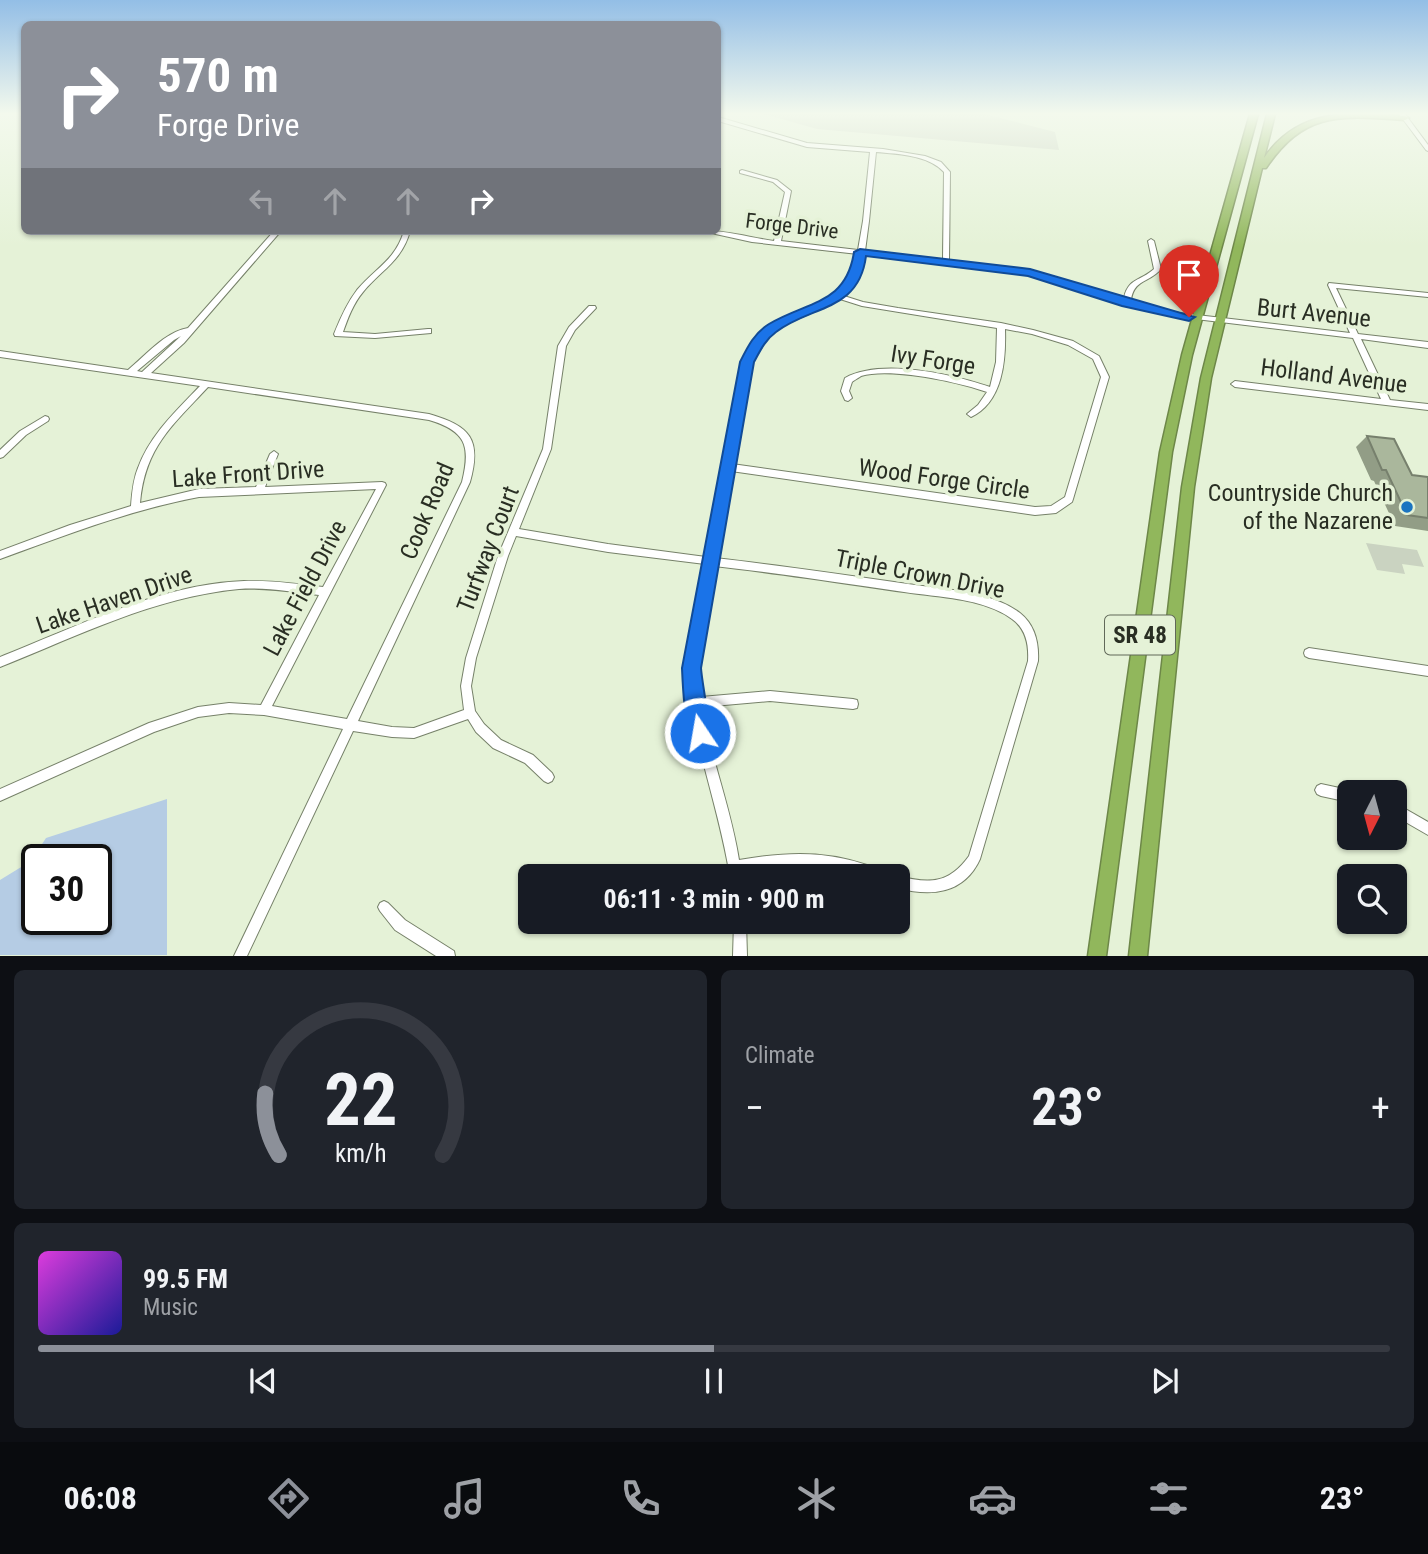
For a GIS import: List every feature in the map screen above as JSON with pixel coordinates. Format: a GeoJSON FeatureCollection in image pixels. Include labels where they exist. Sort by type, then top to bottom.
{"type":"FeatureCollection","features":[{"type":"Feature","properties":{"kind":"highway"},"geometry":{"type":"LineString","coordinates":[[1231,195],[1237,159]]}},
{"type":"Feature","properties":{"kind":"highway","name":"SR 48"},"geometry":{"type":"LineString","coordinates":[[1097,956],[1156,514],[1175,406],[1241,159]]}},
{"type":"Feature","properties":{"kind":"highway","name":"SR 48"},"geometry":{"type":"LineString","coordinates":[[1138,956],[1180,542],[1199,418],[1219,321],[1260,159]]}},
{"type":"Feature","properties":{"kind":"highway"},"geometry":{"type":"LineString","coordinates":[[1255,178],[1267,159]]}},
{"type":"Feature","properties":{"kind":"street"},"geometry":{"type":"LineString","coordinates":[[733,864],[694,703],[692,668],[728,467],[751,352],[772,328],[838,296],[854,281],[872,159]]}},
{"type":"Feature","properties":{"kind":"street"},"geometry":{"type":"LineString","coordinates":[[931,159],[946,167],[946,262]]}},
{"type":"Feature","properties":{"kind":"street"},"geometry":{"type":"LineString","coordinates":[[742,172],[775,181],[789,191],[777,243]]}},
{"type":"Feature","properties":{"kind":"street","name":"Forge Drive"},"geometry":{"type":"LineString","coordinates":[[721,233],[777,243],[1030,272],[1127,303],[1197,318]]}},
{"type":"Feature","properties":{"kind":"street"},"geometry":{"type":"LineString","coordinates":[[144,375],[274,235]]}},
{"type":"Feature","properties":{"kind":"street"},"geometry":{"type":"LineString","coordinates":[[406,235],[401,250],[393,261],[359,293],[338,334],[375,335],[428,331]]}},
{"type":"Feature","properties":{"kind":"street"},"geometry":{"type":"LineString","coordinates":[[1127,303],[1128,290],[1134,282],[1152,275],[1158,269],[1152,241]]}},
{"type":"Feature","properties":{"kind":"street"},"geometry":{"type":"LineString","coordinates":[[1387,402],[1331,285],[1428,295]]}},
{"type":"Feature","properties":{"kind":"street","name":"Wood Forge Circle"},"geometry":{"type":"LineString","coordinates":[[728,467],[1035,511],[1059,508],[1069,499],[1105,370],[1099,359],[1086,350],[1023,328],[865,307],[838,296]]}},
{"type":"Feature","properties":{"kind":"street","name":"Turfway Court"},"geometry":{"type":"LineString","coordinates":[[470,713],[467,673],[503,556],[547,449],[562,346],[572,329],[592,308]]}},
{"type":"Feature","properties":{"kind":"street","name":"Burt Avenue"},"geometry":{"type":"LineString","coordinates":[[1197,318],[1428,345]]}},
{"type":"Feature","properties":{"kind":"street"},"geometry":{"type":"LineString","coordinates":[[971,414],[982,406],[990,390],[1002,354],[1001,325]]}},
{"type":"Feature","properties":{"kind":"street"},"geometry":{"type":"LineString","coordinates":[[131,373],[171,338],[189,329]]}},
{"type":"Feature","properties":{"kind":"street","name":"Cook Road"},"geometry":{"type":"LineString","coordinates":[[0,354],[429,417],[457,426],[469,443],[472,457],[466,482],[240,956]]}},
{"type":"Feature","properties":{"kind":"street","name":"Ivy Forge"},"geometry":{"type":"LineString","coordinates":[[848,398],[845,391],[851,377],[873,370],[967,383],[990,390]]}},
{"type":"Feature","properties":{"kind":"street","name":"Holland Avenue"},"geometry":{"type":"LineString","coordinates":[[1236,383],[1428,407]]}},
{"type":"Feature","properties":{"kind":"street"},"geometry":{"type":"LineString","coordinates":[[135,507],[135,486],[143,460],[206,384]]}},
{"type":"Feature","properties":{"kind":"street"},"geometry":{"type":"LineString","coordinates":[[0,455],[23,433],[44,419]]}},
{"type":"Feature","properties":{"kind":"street"},"geometry":{"type":"LineString","coordinates":[[259,490],[274,454]]}},
{"type":"Feature","properties":{"kind":"street","name":"Lake Front Drive"},"geometry":{"type":"LineString","coordinates":[[0,555],[135,507],[199,493],[382,485]]}},
{"type":"Feature","properties":{"kind":"street","name":"Lake Field Drive"},"geometry":{"type":"LineString","coordinates":[[264,709],[382,485]]}},
{"type":"Feature","properties":{"kind":"street","name":"Triple Crown Drive"},"geometry":{"type":"LineString","coordinates":[[514,532],[571,543],[858,580],[985,603],[1013,613],[1029,629],[1034,642],[1033,661],[974,859],[959,878],[944,886],[927,888],[910,884]]}},
{"type":"Feature","properties":{"kind":"street","name":"Lake Haven Drive"},"geometry":{"type":"LineString","coordinates":[[0,662],[165,599],[205,590],[242,585],[327,592]]}},
{"type":"Feature","properties":{"kind":"street"},"geometry":{"type":"LineString","coordinates":[[1309,653],[1428,671]]}},
{"type":"Feature","properties":{"kind":"street"},"geometry":{"type":"LineString","coordinates":[[694,703],[770,696],[853,704]]}},
{"type":"Feature","properties":{"kind":"street"},"geometry":{"type":"LineString","coordinates":[[0,795],[178,718],[229,708],[264,709],[414,733],[470,713],[488,736],[529,760],[548,777]]}},
{"type":"Feature","properties":{"kind":"street"},"geometry":{"type":"LineString","coordinates":[[1321,790],[1337,793]]}},
{"type":"Feature","properties":{"kind":"street"},"geometry":{"type":"LineString","coordinates":[[1407,816],[1428,829]]}},
{"type":"Feature","properties":{"kind":"street"},"geometry":{"type":"LineString","coordinates":[[768,864],[797,857],[823,858],[848,864]]}},
{"type":"Feature","properties":{"kind":"street"},"geometry":{"type":"LineString","coordinates":[[384,907],[400,925],[449,956]]}},
{"type":"Feature","properties":{"kind":"street"},"geometry":{"type":"LineString","coordinates":[[740,934],[740,956]]}},
{"type":"Feature","properties":{"kind":"green space"},"geometry":{"type":"Polygon","coordinates":[[[1366,543],[1417,550],[1424,567],[1402,564],[1405,574],[1377,570],[1366,543]]]}},
{"type":"Feature","properties":{"kind":"water"},"geometry":{"type":"Polygon","coordinates":[[[167,799],[167,955],[0,955],[0,880],[21,867],[21,935],[112,935],[112,844],[42,844],[46,838],[167,799]]]}},
{"type":"Feature","properties":{"kind":"building"},"geometry":{"type":"Polygon","coordinates":[[[1367,436],[1394,439],[1412,475],[1428,477],[1428,518],[1407,515],[1367,436]]]}},
{"type":"Feature","properties":{"kind":"place","name":"Countryside Church of the Nazarene"},"geometry":{"type":"Point","coordinates":[1407,507]}},
{"type":"Feature","properties":{"kind":"route"},"geometry":{"type":"LineString","coordinates":[[700,733],[692,682],[695,641],[747,362],[757,342],[772,328],[833,300],[850,286],[858,270],[860,252],[1030,272],[1127,303],[1189,317]]}}]}
